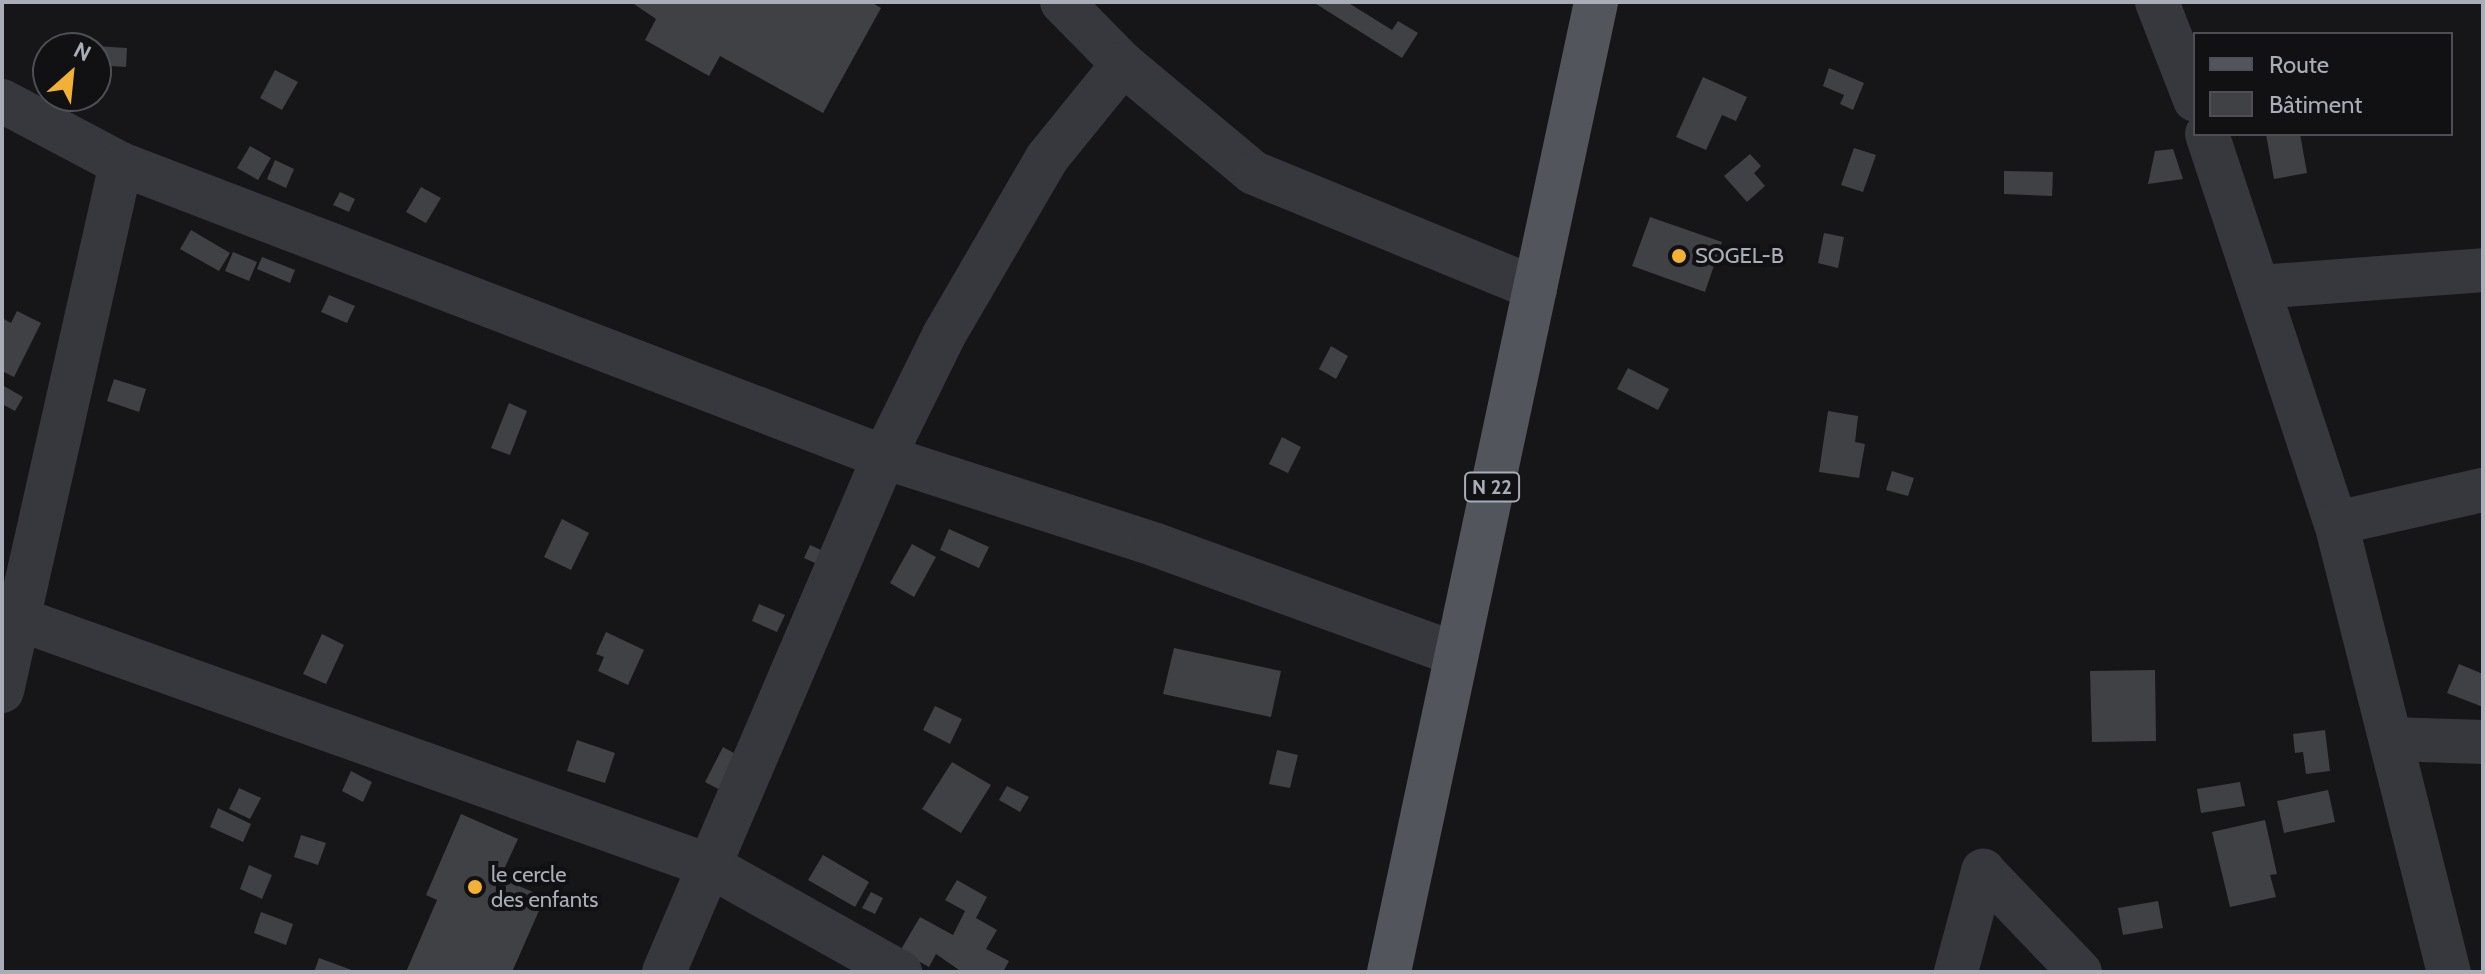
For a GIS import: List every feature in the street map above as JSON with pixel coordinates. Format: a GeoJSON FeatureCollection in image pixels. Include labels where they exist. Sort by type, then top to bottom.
{"type":"FeatureCollection","features":[{"type":"Feature","properties":{"kind":"main road","name":"N 22"},"geometry":{"type":"LineString","coordinates":[[1389,972],[1596,2]]}},
{"type":"Feature","properties":{"kind":"street"},"geometry":{"type":"LineString","coordinates":[[1062,2],[1123,64],[1254,173],[1535,288]]}},
{"type":"Feature","properties":{"kind":"street"},"geometry":{"type":"LineString","coordinates":[[2157,2],[2193,95]]}},
{"type":"Feature","properties":{"kind":"street"},"geometry":{"type":"LineString","coordinates":[[664,972],[884,457],[987,254],[1047,158],[1123,64]]}},
{"type":"Feature","properties":{"kind":"street"},"geometry":{"type":"LineString","coordinates":[[2,101],[121,164],[884,457],[1156,545],[1455,654]]}},
{"type":"Feature","properties":{"kind":"street"},"geometry":{"type":"LineString","coordinates":[[2208,136],[2336,523],[2449,972]]}},
{"type":"Feature","properties":{"kind":"street"},"geometry":{"type":"LineString","coordinates":[[2,691],[11,616],[121,164]]}},
{"type":"Feature","properties":{"kind":"street"},"geometry":{"type":"LineString","coordinates":[[2259,287],[2483,270]]}},
{"type":"Feature","properties":{"kind":"street"},"geometry":{"type":"LineString","coordinates":[[2336,523],[2483,490]]}},
{"type":"Feature","properties":{"kind":"street"},"geometry":{"type":"LineString","coordinates":[[11,616],[710,866],[900,972]]}},
{"type":"Feature","properties":{"kind":"street"},"geometry":{"type":"LineString","coordinates":[[2391,739],[2483,742]]}},
{"type":"Feature","properties":{"kind":"street"},"geometry":{"type":"LineString","coordinates":[[1956,972],[1983,871],[2080,972]]}},
{"type":"Feature","properties":{"kind":"building"},"geometry":{"type":"Polygon","coordinates":[[[631,2],[871,2],[881,8],[823,113],[720,56],[709,76],[645,40],[656,19],[631,2]]]}},
{"type":"Feature","properties":{"kind":"building"},"geometry":{"type":"Polygon","coordinates":[[[1313,2],[1347,2],[1392,30],[1398,21],[1418,33],[1402,58],[1313,2]]]}},
{"type":"Feature","properties":{"kind":"building"},"geometry":{"type":"Polygon","coordinates":[[[112,47],[127,48],[126,67],[112,66],[112,47]]]}},
{"type":"Feature","properties":{"kind":"building"},"geometry":{"type":"Polygon","coordinates":[[[1829,68],[1864,83],[1853,110],[1840,104],[1844,95],[1823,86],[1829,68]]]}},
{"type":"Feature","properties":{"kind":"building"},"geometry":{"type":"Polygon","coordinates":[[[275,70],[298,82],[282,110],[260,98],[275,70]]]}},
{"type":"Feature","properties":{"kind":"building"},"geometry":{"type":"Polygon","coordinates":[[[1703,77],[1747,97],[1736,121],[1722,115],[1706,150],[1676,137],[1703,77]]]}},
{"type":"Feature","properties":{"kind":"building"},"geometry":{"type":"Polygon","coordinates":[[[2266,136],[2300,136],[2307,173],[2274,179],[2266,136]]]}},
{"type":"Feature","properties":{"kind":"building"},"geometry":{"type":"Polygon","coordinates":[[[250,146],[271,158],[258,180],[237,168],[250,146]]]}},
{"type":"Feature","properties":{"kind":"building"},"geometry":{"type":"Polygon","coordinates":[[[1854,148],[1876,155],[1863,192],[1841,185],[1854,148]]]}},
{"type":"Feature","properties":{"kind":"building"},"geometry":{"type":"Polygon","coordinates":[[[2173,149],[2183,179],[2148,184],[2155,151],[2173,149]]]}},
{"type":"Feature","properties":{"kind":"building"},"geometry":{"type":"Polygon","coordinates":[[[1750,154],[1761,166],[1754,173],[1765,186],[1747,202],[1724,176],[1750,154]]]}},
{"type":"Feature","properties":{"kind":"building"},"geometry":{"type":"Polygon","coordinates":[[[275,160],[294,169],[286,188],[267,179],[275,160]]]}},
{"type":"Feature","properties":{"kind":"building"},"geometry":{"type":"Polygon","coordinates":[[[2004,171],[2053,172],[2052,196],[2004,194],[2004,171]]]}},
{"type":"Feature","properties":{"kind":"building"},"geometry":{"type":"Polygon","coordinates":[[[421,187],[441,198],[426,223],[406,212],[421,187]]]}},
{"type":"Feature","properties":{"kind":"building"},"geometry":{"type":"Polygon","coordinates":[[[340,192],[355,199],[349,212],[333,205],[340,192]]]}},
{"type":"Feature","properties":{"kind":"building"},"geometry":{"type":"Polygon","coordinates":[[[1650,217],[1722,242],[1705,292],[1632,266],[1650,217]]]}},
{"type":"Feature","properties":{"kind":"building"},"geometry":{"type":"Polygon","coordinates":[[[191,230],[230,253],[219,271],[180,249],[191,230]]]}},
{"type":"Feature","properties":{"kind":"building"},"geometry":{"type":"Polygon","coordinates":[[[1824,233],[1844,237],[1838,268],[1818,263],[1824,233]]]}},
{"type":"Feature","properties":{"kind":"building"},"geometry":{"type":"Polygon","coordinates":[[[233,252],[257,262],[249,281],[225,271],[233,252]]]}},
{"type":"Feature","properties":{"kind":"building"},"geometry":{"type":"Polygon","coordinates":[[[262,257],[295,270],[290,283],[257,269],[262,257]]]}},
{"type":"Feature","properties":{"kind":"building"},"geometry":{"type":"Polygon","coordinates":[[[329,295],[355,306],[347,323],[321,312],[329,295]]]}},
{"type":"Feature","properties":{"kind":"building"},"geometry":{"type":"Polygon","coordinates":[[[17,311],[41,323],[14,377],[2,371],[2,318],[11,323],[17,311]]]}},
{"type":"Feature","properties":{"kind":"building"},"geometry":{"type":"Polygon","coordinates":[[[1331,346],[1348,356],[1336,379],[1319,369],[1331,346]]]}},
{"type":"Feature","properties":{"kind":"building"},"geometry":{"type":"Polygon","coordinates":[[[1628,368],[1669,389],[1658,410],[1617,389],[1628,368]]]}},
{"type":"Feature","properties":{"kind":"building"},"geometry":{"type":"Polygon","coordinates":[[[114,379],[146,389],[139,412],[107,401],[114,379]]]}},
{"type":"Feature","properties":{"kind":"building"},"geometry":{"type":"Polygon","coordinates":[[[2,385],[23,397],[15,411],[2,404],[2,385]]]}},
{"type":"Feature","properties":{"kind":"building"},"geometry":{"type":"Polygon","coordinates":[[[509,403],[527,411],[510,455],[491,448],[509,403]]]}},
{"type":"Feature","properties":{"kind":"building"},"geometry":{"type":"Polygon","coordinates":[[[1828,411],[1858,416],[1855,442],[1865,444],[1859,478],[1819,472],[1828,411]]]}},
{"type":"Feature","properties":{"kind":"building"},"geometry":{"type":"Polygon","coordinates":[[[1282,437],[1301,447],[1288,473],[1269,464],[1282,437]]]}},
{"type":"Feature","properties":{"kind":"building"},"geometry":{"type":"Polygon","coordinates":[[[1892,471],[1914,478],[1908,496],[1886,490],[1892,471]]]}},
{"type":"Feature","properties":{"kind":"building"},"geometry":{"type":"Polygon","coordinates":[[[562,519],[589,533],[571,570],[544,557],[562,519]]]}},
{"type":"Feature","properties":{"kind":"building"},"geometry":{"type":"Polygon","coordinates":[[[949,529],[989,547],[979,568],[940,550],[949,529]]]}},
{"type":"Feature","properties":{"kind":"building"},"geometry":{"type":"Polygon","coordinates":[[[912,544],[936,557],[914,597],[890,583],[912,544]]]}},
{"type":"Feature","properties":{"kind":"building"},"geometry":{"type":"Polygon","coordinates":[[[810,545],[832,555],[826,568],[804,558],[810,545]]]}},
{"type":"Feature","properties":{"kind":"building"},"geometry":{"type":"Polygon","coordinates":[[[759,604],[785,615],[777,632],[752,621],[759,604]]]}},
{"type":"Feature","properties":{"kind":"building"},"geometry":{"type":"Polygon","coordinates":[[[606,632],[644,650],[628,685],[598,671],[604,657],[596,654],[606,632]]]}},
{"type":"Feature","properties":{"kind":"building"},"geometry":{"type":"Polygon","coordinates":[[[322,634],[344,645],[326,684],[303,674],[322,634]]]}},
{"type":"Feature","properties":{"kind":"building"},"geometry":{"type":"Polygon","coordinates":[[[1174,648],[1281,671],[1271,717],[1163,694],[1174,648]]]}},
{"type":"Feature","properties":{"kind":"building"},"geometry":{"type":"Polygon","coordinates":[[[2459,664],[2483,674],[2483,707],[2447,693],[2459,664]]]}},
{"type":"Feature","properties":{"kind":"building"},"geometry":{"type":"Polygon","coordinates":[[[2155,670],[2156,741],[2092,742],[2090,671],[2155,670]]]}},
{"type":"Feature","properties":{"kind":"building"},"geometry":{"type":"Polygon","coordinates":[[[935,706],[962,719],[950,744],[923,730],[935,706]]]}},
{"type":"Feature","properties":{"kind":"building"},"geometry":{"type":"Polygon","coordinates":[[[2325,730],[2330,771],[2306,774],[2303,752],[2295,753],[2293,734],[2325,730]]]}},
{"type":"Feature","properties":{"kind":"building"},"geometry":{"type":"Polygon","coordinates":[[[577,740],[615,753],[605,783],[567,771],[577,740]]]}},
{"type":"Feature","properties":{"kind":"building"},"geometry":{"type":"Polygon","coordinates":[[[723,747],[741,757],[722,791],[705,782],[723,747]]]}},
{"type":"Feature","properties":{"kind":"building"},"geometry":{"type":"Polygon","coordinates":[[[1277,750],[1298,755],[1290,788],[1269,784],[1277,750]]]}},
{"type":"Feature","properties":{"kind":"building"},"geometry":{"type":"Polygon","coordinates":[[[952,762],[991,785],[961,833],[922,809],[952,762]]]}},
{"type":"Feature","properties":{"kind":"building"},"geometry":{"type":"Polygon","coordinates":[[[351,771],[372,782],[363,802],[342,791],[351,771]]]}},
{"type":"Feature","properties":{"kind":"building"},"geometry":{"type":"Polygon","coordinates":[[[2240,782],[2245,806],[2201,813],[2197,789],[2240,782]]]}},
{"type":"Feature","properties":{"kind":"building"},"geometry":{"type":"Polygon","coordinates":[[[1007,786],[1029,797],[1020,812],[999,800],[1007,786]]]}},
{"type":"Feature","properties":{"kind":"building"},"geometry":{"type":"Polygon","coordinates":[[[239,788],[261,798],[250,819],[229,809],[239,788]]]}},
{"type":"Feature","properties":{"kind":"building"},"geometry":{"type":"Polygon","coordinates":[[[2328,790],[2335,822],[2284,833],[2277,801],[2328,790]]]}},
{"type":"Feature","properties":{"kind":"building"},"geometry":{"type":"Polygon","coordinates":[[[218,808],[251,824],[243,842],[210,827],[218,808]]]}},
{"type":"Feature","properties":{"kind":"building","name":"le cercle des enfants"},"geometry":{"type":"Polygon","coordinates":[[[461,814],[518,839],[500,878],[545,897],[512,972],[406,972],[437,900],[426,895],[461,814]]]}},
{"type":"Feature","properties":{"kind":"building"},"geometry":{"type":"Polygon","coordinates":[[[2265,820],[2277,874],[2270,875],[2276,897],[2230,907],[2212,832],[2265,820]]]}},
{"type":"Feature","properties":{"kind":"building"},"geometry":{"type":"Polygon","coordinates":[[[301,835],[326,843],[318,865],[294,857],[301,835]]]}},
{"type":"Feature","properties":{"kind":"building"},"geometry":{"type":"Polygon","coordinates":[[[823,855],[869,882],[855,907],[808,880],[823,855]]]}},
{"type":"Feature","properties":{"kind":"building"},"geometry":{"type":"Polygon","coordinates":[[[249,865],[272,875],[262,899],[240,889],[249,865]]]}},
{"type":"Feature","properties":{"kind":"building"},"geometry":{"type":"Polygon","coordinates":[[[957,880],[987,897],[976,918],[997,930],[986,949],[1009,961],[1003,972],[962,972],[936,954],[929,967],[900,951],[920,917],[953,935],[965,911],[945,900],[957,880]]]}},
{"type":"Feature","properties":{"kind":"building"},"geometry":{"type":"Polygon","coordinates":[[[871,892],[883,898],[875,914],[862,908],[871,892]]]}},
{"type":"Feature","properties":{"kind":"building"},"geometry":{"type":"Polygon","coordinates":[[[2158,901],[2163,928],[2123,935],[2118,908],[2158,901]]]}},
{"type":"Feature","properties":{"kind":"building"},"geometry":{"type":"Polygon","coordinates":[[[261,912],[293,924],[286,945],[254,933],[261,912]]]}},
{"type":"Feature","properties":{"kind":"building"},"geometry":{"type":"Polygon","coordinates":[[[319,958],[357,972],[314,972],[319,958]]]}},
{"type":"Feature","properties":{"kind":"place","name":"SOGEL-B"},"geometry":{"type":"Point","coordinates":[1679,256]}},
{"type":"Feature","properties":{"kind":"place","name":"le cercle des enfants"},"geometry":{"type":"Point","coordinates":[475,887]}}]}
